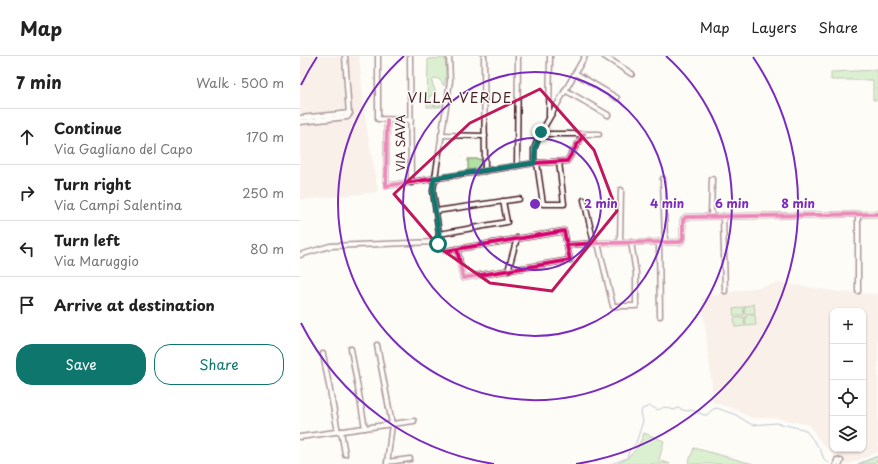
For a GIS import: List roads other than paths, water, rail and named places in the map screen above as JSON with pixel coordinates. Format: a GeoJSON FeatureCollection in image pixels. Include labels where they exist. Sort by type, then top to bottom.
{"type":"FeatureCollection","features":[{"type":"Feature","properties":{"kind":"street"},"geometry":{"type":"LineString","coordinates":[[300,122],[348,117],[350,112],[345,56]]}},
{"type":"Feature","properties":{"kind":"street"},"geometry":{"type":"LineString","coordinates":[[378,56],[378,119],[412,120]]}},
{"type":"Feature","properties":{"kind":"street","name":"VIA SAVA"},"geometry":{"type":"LineString","coordinates":[[410,56],[412,120],[411,183]]}},
{"type":"Feature","properties":{"kind":"street"},"geometry":{"type":"LineString","coordinates":[[449,56],[450,81],[433,191],[439,234],[437,242],[445,251],[564,230],[570,260],[463,278],[457,249]]}},
{"type":"Feature","properties":{"kind":"street"},"geometry":{"type":"LineString","coordinates":[[484,56],[485,171]]}},
{"type":"Feature","properties":{"kind":"street"},"geometry":{"type":"LineString","coordinates":[[517,166],[518,56]]}},
{"type":"Feature","properties":{"kind":"street"},"geometry":{"type":"LineString","coordinates":[[549,117],[550,56]]}},
{"type":"Feature","properties":{"kind":"street"},"geometry":{"type":"LineString","coordinates":[[559,162],[564,204],[543,204],[535,163],[535,148],[540,134],[549,117],[585,56]]}},
{"type":"Feature","properties":{"kind":"street"},"geometry":{"type":"LineString","coordinates":[[604,56],[632,74]]}},
{"type":"Feature","properties":{"kind":"street"},"geometry":{"type":"LineString","coordinates":[[575,73],[617,98]]}},
{"type":"Feature","properties":{"kind":"street"},"geometry":{"type":"LineString","coordinates":[[565,90],[608,115]]}},
{"type":"Feature","properties":{"kind":"street"},"geometry":{"type":"LineString","coordinates":[[300,118],[350,112]]}},
{"type":"Feature","properties":{"kind":"street"},"geometry":{"type":"LineString","coordinates":[[387,120],[386,186],[535,163],[567,161],[584,134]]}},
{"type":"Feature","properties":{"kind":"street"},"geometry":{"type":"LineString","coordinates":[[540,134],[599,134]]}},
{"type":"Feature","properties":{"kind":"street"},"geometry":{"type":"LineString","coordinates":[[441,135],[485,136]]}},
{"type":"Feature","properties":{"kind":"street"},"geometry":{"type":"LineString","coordinates":[[711,216],[712,179]]}},
{"type":"Feature","properties":{"kind":"street"},"geometry":{"type":"LineString","coordinates":[[663,180],[665,242]]}},
{"type":"Feature","properties":{"kind":"street"},"geometry":{"type":"LineString","coordinates":[[620,190],[620,242]]}},
{"type":"Feature","properties":{"kind":"street"},"geometry":{"type":"LineString","coordinates":[[436,212],[519,199]]}},
{"type":"Feature","properties":{"kind":"street"},"geometry":{"type":"LineString","coordinates":[[584,200],[613,306],[636,306],[636,273],[632,242]]}},
{"type":"Feature","properties":{"kind":"street"},"geometry":{"type":"LineString","coordinates":[[439,234],[507,222],[503,201]]}},
{"type":"Feature","properties":{"kind":"street"},"geometry":{"type":"LineString","coordinates":[[858,214],[858,291]]}},
{"type":"Feature","properties":{"kind":"street"},"geometry":{"type":"LineString","coordinates":[[567,245],[682,241],[684,219],[686,217],[878,214]]}},
{"type":"Feature","properties":{"kind":"street"},"geometry":{"type":"LineString","coordinates":[[724,216],[725,291]]}},
{"type":"Feature","properties":{"kind":"street"},"geometry":{"type":"LineString","coordinates":[[508,271],[517,238]]}},
{"type":"Feature","properties":{"kind":"street"},"geometry":{"type":"LineString","coordinates":[[300,255],[330,246],[437,242]]}},
{"type":"Feature","properties":{"kind":"street"},"geometry":{"type":"LineString","coordinates":[[659,242],[660,316]]}},
{"type":"Feature","properties":{"kind":"street"},"geometry":{"type":"LineString","coordinates":[[377,345],[392,424],[387,463],[410,459]]}},
{"type":"Feature","properties":{"kind":"street"},"geometry":{"type":"LineString","coordinates":[[350,349],[365,428]]}},
{"type":"Feature","properties":{"kind":"street"},"geometry":{"type":"LineString","coordinates":[[323,354],[345,454]]}},
{"type":"Feature","properties":{"kind":"street"},"geometry":{"type":"LineString","coordinates":[[300,437],[414,421]]}},
{"type":"Feature","properties":{"kind":"waterway"},"geometry":{"type":"LineString","coordinates":[[611,464],[627,458],[629,451],[636,443],[643,421],[641,413],[642,409],[650,406],[658,410],[664,407],[674,410],[678,408],[686,411],[692,410],[704,415],[707,415],[713,409],[717,408],[736,415],[752,425],[777,423],[803,429],[820,449],[824,459],[829,463]]}},
{"type":"Feature","properties":{"kind":"waterway"},"geometry":{"type":"LineString","coordinates":[[858,464],[878,456]]}},
{"type":"Feature","properties":{"kind":"district","name":"VILLA VERDE"},"geometry":{"type":"Point","coordinates":[460,98]}}]}
